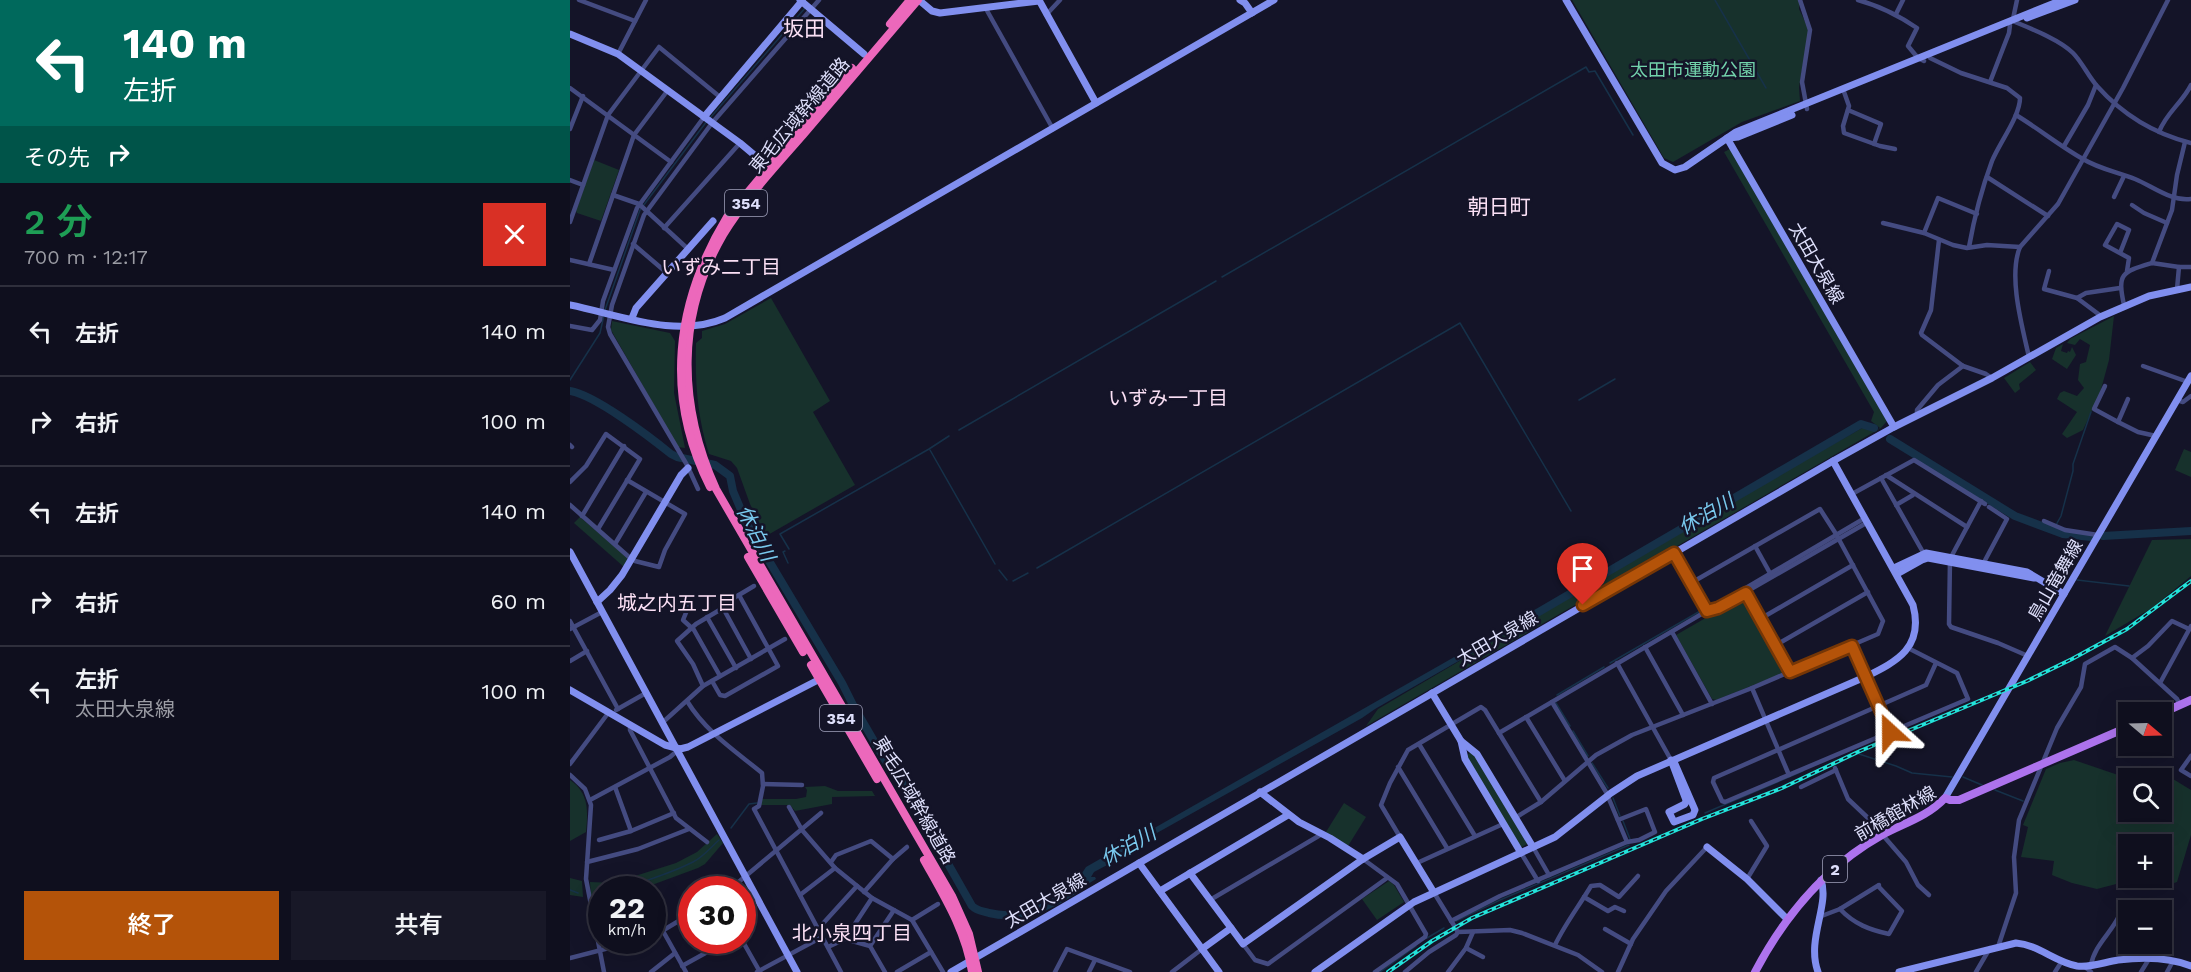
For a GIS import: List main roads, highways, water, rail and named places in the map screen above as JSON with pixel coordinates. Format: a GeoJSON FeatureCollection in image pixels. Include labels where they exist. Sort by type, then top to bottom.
{"type":"FeatureCollection","features":[{"type":"Feature","properties":{"kind":"highway","name":"東毛広域幹線道路"},"geometry":{"type":"LineString","coordinates":[[910,0],[771,168],[732,221],[714,252],[687,327],[688,391],[698,453],[736,536],[822,678],[950,906],[978,972]]}},
{"type":"Feature","properties":{"kind":"highway","name":"東毛広域幹線道路"},"geometry":{"type":"LineString","coordinates":[[771,168],[918,0]]}},
{"type":"Feature","properties":{"kind":"highway","name":"東毛広域幹線道路"},"geometry":{"type":"LineString","coordinates":[[972,972],[973,959]]}},
{"type":"Feature","properties":{"kind":"main road"},"geometry":{"type":"LineString","coordinates":[[2172,709],[2191,700]]}},
{"type":"Feature","properties":{"kind":"main road","name":"前橋館林線"},"geometry":{"type":"LineString","coordinates":[[1755,972],[1787,919],[1821,880],[1841,863],[1882,835],[1930,811],[1945,798],[1953,801],[1959,800],[2118,731]]}},
{"type":"Feature","properties":{"kind":"water"},"geometry":{"type":"Polygon","coordinates":[[[1521,619],[1523,624],[1362,718],[1148,838],[1139,848],[1094,872],[1091,877],[1096,879],[1072,894],[1068,894],[1086,867],[1521,619]]]}},
{"type":"Feature","properties":{"kind":"waterway"},"geometry":{"type":"LineString","coordinates":[[1715,0],[1766,88]]}},
{"type":"Feature","properties":{"kind":"waterway"},"geometry":{"type":"LineString","coordinates":[[710,118],[805,8]]}},
{"type":"Feature","properties":{"kind":"waterway"},"geometry":{"type":"LineString","coordinates":[[1222,277],[1586,67],[1589,72],[1595,71],[1633,135]]}},
{"type":"Feature","properties":{"kind":"waterway"},"geometry":{"type":"LineString","coordinates":[[605,310],[640,210],[707,121]]}},
{"type":"Feature","properties":{"kind":"waterway"},"geometry":{"type":"LineString","coordinates":[[959,430],[1216,281]]}},
{"type":"Feature","properties":{"kind":"waterway"},"geometry":{"type":"LineString","coordinates":[[570,380],[600,333],[604,315]]}},
{"type":"Feature","properties":{"kind":"waterway"},"geometry":{"type":"LineString","coordinates":[[1037,568],[1460,323],[1571,511]]}},
{"type":"Feature","properties":{"kind":"waterway"},"geometry":{"type":"LineString","coordinates":[[1579,400],[1615,379]]}},
{"type":"Feature","properties":{"kind":"waterway","name":"休泊川"},"geometry":{"type":"LineString","coordinates":[[570,391],[581,394],[607,408],[671,454],[715,465],[730,476],[733,491],[747,524],[885,760],[901,781],[972,906],[989,913],[1013,915],[1046,906],[1077,888]]}},
{"type":"Feature","properties":{"kind":"waterway"},"geometry":{"type":"LineString","coordinates":[[2056,525],[2061,516],[2073,464],[2091,412]]}},
{"type":"Feature","properties":{"kind":"waterway","name":"休泊川"},"geometry":{"type":"LineString","coordinates":[[1513,627],[1861,424],[1874,428]]}},
{"type":"Feature","properties":{"kind":"waterway"},"geometry":{"type":"LineString","coordinates":[[789,549],[780,534],[949,436]]}},
{"type":"Feature","properties":{"kind":"waterway","name":"休泊川"},"geometry":{"type":"LineString","coordinates":[[1890,439],[2015,516],[2063,534],[2091,537]]}},
{"type":"Feature","properties":{"kind":"waterway"},"geometry":{"type":"LineString","coordinates":[[930,450],[995,564]]}},
{"type":"Feature","properties":{"kind":"waterway","name":"休泊川"},"geometry":{"type":"LineString","coordinates":[[2103,536],[2191,531]]}},
{"type":"Feature","properties":{"kind":"waterway"},"geometry":{"type":"LineString","coordinates":[[785,551],[783,552],[788,563]]}},
{"type":"Feature","properties":{"kind":"waterway"},"geometry":{"type":"LineString","coordinates":[[999,570],[1007,580]]}},
{"type":"Feature","properties":{"kind":"waterway"},"geometry":{"type":"LineString","coordinates":[[1013,581],[1028,573]]}},
{"type":"Feature","properties":{"kind":"waterway"},"geometry":{"type":"LineString","coordinates":[[2077,580],[2129,586]]}},
{"type":"Feature","properties":{"kind":"waterway"},"geometry":{"type":"LineString","coordinates":[[1610,663],[1702,610]]}},
{"type":"Feature","properties":{"kind":"waterway"},"geometry":{"type":"LineString","coordinates":[[1557,695],[1604,667]]}},
{"type":"Feature","properties":{"kind":"waterway"},"geometry":{"type":"LineString","coordinates":[[1556,703],[1570,726]]}},
{"type":"Feature","properties":{"kind":"waterway"},"geometry":{"type":"LineString","coordinates":[[1573,731],[1588,756]]}},
{"type":"Feature","properties":{"kind":"waterway"},"geometry":{"type":"LineString","coordinates":[[1859,754],[1912,773],[1952,777]]}},
{"type":"Feature","properties":{"kind":"waterway"},"geometry":{"type":"LineString","coordinates":[[1592,763],[1608,788]]}},
{"type":"Feature","properties":{"kind":"waterway"},"geometry":{"type":"LineString","coordinates":[[1705,813],[1803,771]]}},
{"type":"Feature","properties":{"kind":"waterway"},"geometry":{"type":"LineString","coordinates":[[1963,777],[1982,785]]}},
{"type":"Feature","properties":{"kind":"waterway"},"geometry":{"type":"LineString","coordinates":[[1995,790],[2023,801]]}},
{"type":"Feature","properties":{"kind":"waterway"},"geometry":{"type":"LineString","coordinates":[[1613,798],[1620,816]]}},
{"type":"Feature","properties":{"kind":"waterway"},"geometry":{"type":"LineString","coordinates":[[731,828],[749,804],[757,803]]}},
{"type":"Feature","properties":{"kind":"waterway"},"geometry":{"type":"LineString","coordinates":[[1623,821],[1630,839]]}},
{"type":"Feature","properties":{"kind":"waterway"},"geometry":{"type":"LineString","coordinates":[[659,876],[693,862],[719,840]]}},
{"type":"Feature","properties":{"kind":"waterway"},"geometry":{"type":"LineString","coordinates":[[1456,921],[1629,845]]}},
{"type":"Feature","properties":{"kind":"waterway"},"geometry":{"type":"LineString","coordinates":[[570,890],[578,893]]}},
{"type":"Feature","properties":{"kind":"waterway"},"geometry":{"type":"LineString","coordinates":[[1427,938],[1444,928]]}},
{"type":"Feature","properties":{"kind":"waterway"},"geometry":{"type":"LineString","coordinates":[[1380,972],[1416,946]]}},
{"type":"Feature","properties":{"kind":"railway"},"geometry":{"type":"LineString","coordinates":[[1388,972],[1432,941],[1472,918],[1702,819],[1782,788],[1860,751],[2027,681],[2127,629],[2191,581]]}},
{"type":"Feature","properties":{"kind":"district","name":"坂田"},"geometry":{"type":"Point","coordinates":[804,28]}},
{"type":"Feature","properties":{"kind":"district","name":"朝日町"},"geometry":{"type":"Point","coordinates":[1499,206]}},
{"type":"Feature","properties":{"kind":"district","name":"いずみ二丁目"},"geometry":{"type":"Point","coordinates":[721,267]}},
{"type":"Feature","properties":{"kind":"district","name":"いずみ一丁目"},"geometry":{"type":"Point","coordinates":[1168,398]}},
{"type":"Feature","properties":{"kind":"district","name":"城之内五丁目"},"geometry":{"type":"Point","coordinates":[677,603]}},
{"type":"Feature","properties":{"kind":"district","name":"北小泉四丁目"},"geometry":{"type":"Point","coordinates":[852,933]}},
{"type":"Feature","properties":{"kind":"park label","name":"太田市運動公園"},"geometry":{"type":"Point","coordinates":[1693,69]}}]}
